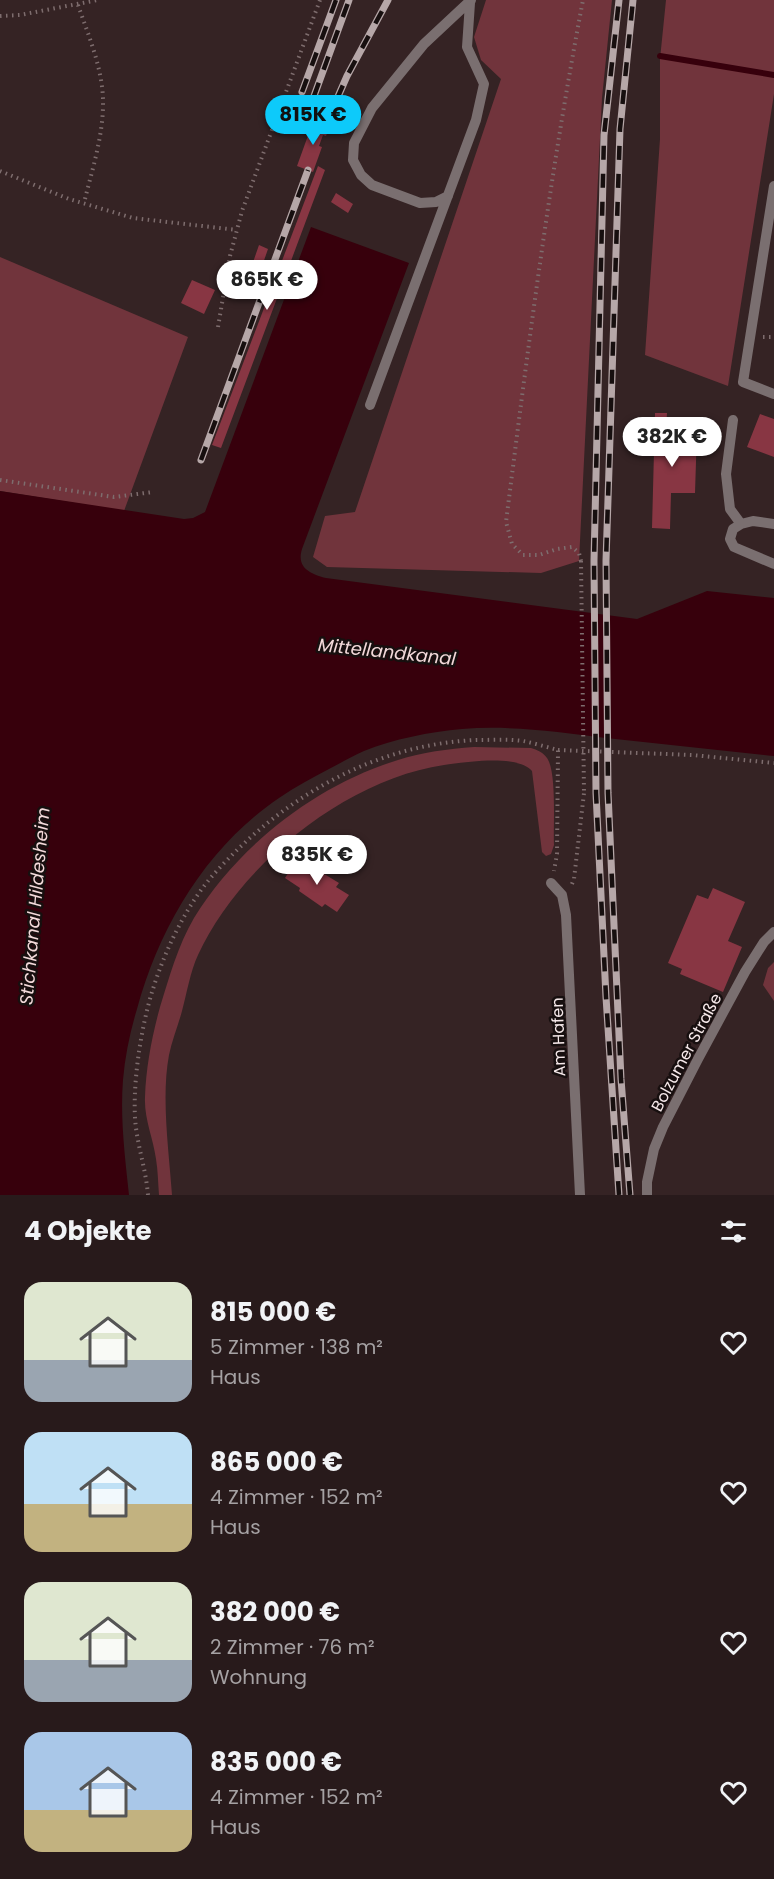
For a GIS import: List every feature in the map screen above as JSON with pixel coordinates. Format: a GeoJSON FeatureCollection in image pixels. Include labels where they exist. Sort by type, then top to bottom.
{"type":"FeatureCollection","features":[{"type":"Feature","properties":{"kind":"lane"},"geometry":{"type":"LineString","coordinates":[[448,196],[436,202],[420,203],[372,185],[361,175],[353,160],[354,142],[372,108],[424,44],[470,1]]}},
{"type":"Feature","properties":{"kind":"lane"},"geometry":{"type":"LineString","coordinates":[[370,405],[476,120],[484,84],[467,47],[470,1]]}},
{"type":"Feature","properties":{"kind":"lane"},"geometry":{"type":"LineString","coordinates":[[774,186],[743,382],[774,394]]}},
{"type":"Feature","properties":{"kind":"lane"},"geometry":{"type":"LineString","coordinates":[[733,420],[726,474],[730,509],[741,524]]}},
{"type":"Feature","properties":{"kind":"lane"},"geometry":{"type":"LineString","coordinates":[[774,524],[753,521],[741,524],[733,529],[730,539],[734,547],[774,564]]}},
{"type":"Feature","properties":{"kind":"lane"},"geometry":{"type":"LineString","coordinates":[[551,883],[558,889],[564,901]]}},
{"type":"Feature","properties":{"kind":"lane","name":"Am Hafen"},"geometry":{"type":"LineString","coordinates":[[564,901],[570,972],[580,1195]]}},
{"type":"Feature","properties":{"kind":"lane","name":"Bolzumer Straße"},"geometry":{"type":"LineString","coordinates":[[647,1195],[647,1182],[654,1149],[663,1127],[745,972],[764,942],[774,932]]}},
{"type":"Feature","properties":{"kind":"path"},"geometry":{"type":"LineString","coordinates":[[0,16],[98,0]]}},
{"type":"Feature","properties":{"kind":"path"},"geometry":{"type":"LineString","coordinates":[[219,327],[230,256],[242,212],[320,0]]}},
{"type":"Feature","properties":{"kind":"path"},"geometry":{"type":"LineString","coordinates":[[564,901],[574,879],[584,793],[581,561],[579,553],[572,547],[539,555],[523,555],[512,544],[506,522],[565,94],[583,0]]}},
{"type":"Feature","properties":{"kind":"path"},"geometry":{"type":"LineString","coordinates":[[78,4],[95,59],[103,98],[97,148],[84,203]]}},
{"type":"Feature","properties":{"kind":"path"},"geometry":{"type":"LineString","coordinates":[[0,171],[84,203],[133,218],[237,230]]}},
{"type":"Feature","properties":{"kind":"path"},"geometry":{"type":"LineString","coordinates":[[0,480],[114,497],[153,492]]}},
{"type":"Feature","properties":{"kind":"path"},"geometry":{"type":"LineString","coordinates":[[148,1195],[145,1164],[136,1128],[135,1106],[145,1022],[153,990],[167,951],[190,908],[213,875],[266,824],[293,803],[363,764],[394,753],[458,741],[522,741],[558,750],[692,755],[774,763]]}},
{"type":"Feature","properties":{"kind":"path"},"geometry":{"type":"LineString","coordinates":[[551,883],[557,854],[558,750]]}},
{"type":"Feature","properties":{"kind":"shaded area"},"geometry":{"type":"Polygon","coordinates":[[[486,0],[612,0],[602,98],[579,561],[541,573],[327,567],[313,557],[325,516],[355,512],[501,79],[481,60],[474,37],[486,0]]]}},
{"type":"Feature","properties":{"kind":"shaded area"},"geometry":{"type":"Polygon","coordinates":[[[666,0],[774,0],[774,94],[728,386],[645,355],[660,139],[660,59],[666,0]]]}},
{"type":"Feature","properties":{"kind":"shaded area"},"geometry":{"type":"Polygon","coordinates":[[[0,257],[188,337],[124,511],[0,491],[0,257]]]}},
{"type":"Feature","properties":{"kind":"shaded area"},"geometry":{"type":"Polygon","coordinates":[[[474,747],[531,748],[547,758],[553,787],[554,845],[551,854],[546,856],[542,852],[532,771],[515,762],[491,760],[444,765],[407,773],[370,788],[334,808],[268,859],[240,889],[216,922],[193,968],[170,1049],[167,1071],[166,1125],[172,1195],[159,1195],[156,1159],[145,1105],[154,1029],[170,973],[188,928],[212,892],[256,843],[282,821],[338,785],[367,771],[407,757],[435,751],[474,747]]]}},
{"type":"Feature","properties":{"kind":"shaded area"},"geometry":{"type":"Polygon","coordinates":[[[774,962],[774,1001],[763,985],[768,968],[774,962]]]}},
{"type":"Feature","properties":{"kind":"water"},"geometry":{"type":"Polygon","coordinates":[[[311,227],[409,263],[302,549],[301,561],[306,569],[326,578],[637,619],[707,591],[774,598],[774,756],[534,730],[462,729],[412,737],[375,747],[355,755],[304,783],[253,818],[208,864],[173,918],[159,947],[134,1018],[124,1071],[123,1123],[129,1195],[0,1195],[0,491],[184,519],[193,518],[205,512],[311,227]]]}},
{"type":"Feature","properties":{"kind":"building"},"geometry":{"type":"Polygon","coordinates":[[[314,119],[330,125],[319,146],[322,147],[313,172],[297,166],[314,119]]]}},
{"type":"Feature","properties":{"kind":"building"},"geometry":{"type":"Polygon","coordinates":[[[318,166],[325,170],[221,448],[212,445],[318,166]]]}},
{"type":"Feature","properties":{"kind":"building"},"geometry":{"type":"Polygon","coordinates":[[[336,193],[353,204],[348,213],[331,202],[336,193]]]}},
{"type":"Feature","properties":{"kind":"building"},"geometry":{"type":"Polygon","coordinates":[[[259,245],[268,249],[260,272],[251,268],[259,245]]]}},
{"type":"Feature","properties":{"kind":"building"},"geometry":{"type":"Polygon","coordinates":[[[192,280],[215,290],[204,314],[181,303],[192,280]]]}},
{"type":"Feature","properties":{"kind":"building"},"geometry":{"type":"Polygon","coordinates":[[[655,413],[667,413],[666,428],[697,430],[695,493],[671,493],[670,529],[652,528],[655,413]]]}},
{"type":"Feature","properties":{"kind":"building"},"geometry":{"type":"Polygon","coordinates":[[[760,414],[774,419],[774,457],[747,447],[760,414]]]}},
{"type":"Feature","properties":{"kind":"building"},"geometry":{"type":"Polygon","coordinates":[[[298,858],[339,883],[336,887],[349,895],[337,912],[325,904],[322,907],[285,878],[298,858]]]}},
{"type":"Feature","properties":{"kind":"building"},"geometry":{"type":"Polygon","coordinates":[[[713,888],[745,902],[728,941],[742,947],[723,992],[680,974],[682,969],[668,963],[697,895],[708,899],[713,888]]]}},
{"type":"Feature","properties":{"kind":"waterway"},"geometry":{"type":"LineString","coordinates":[[660,56],[774,75]]}},
{"type":"Feature","properties":{"kind":"railway"},"geometry":{"type":"LineString","coordinates":[[302,92],[336,0]]}},
{"type":"Feature","properties":{"kind":"railway"},"geometry":{"type":"LineString","coordinates":[[314,96],[349,0]]}},
{"type":"Feature","properties":{"kind":"railway"},"geometry":{"type":"LineString","coordinates":[[326,124],[347,76],[388,0]]}},
{"type":"Feature","properties":{"kind":"railway"},"geometry":{"type":"LineString","coordinates":[[619,0],[604,135],[594,561],[596,793],[619,1195]]}},
{"type":"Feature","properties":{"kind":"railway"},"geometry":{"type":"LineString","coordinates":[[630,1195],[621,1079],[608,793],[606,561],[620,129],[633,0]]}},
{"type":"Feature","properties":{"kind":"railway"},"geometry":{"type":"LineString","coordinates":[[201,460],[308,170]]}},
{"type":"Feature","properties":{"kind":"water label","name":"Mittellandkanal"},"geometry":{"type":"Point","coordinates":[387,652]}},
{"type":"Feature","properties":{"kind":"water label","name":"Stichkanal Hildesheim"},"geometry":{"type":"Point","coordinates":[35,906]}}]}
